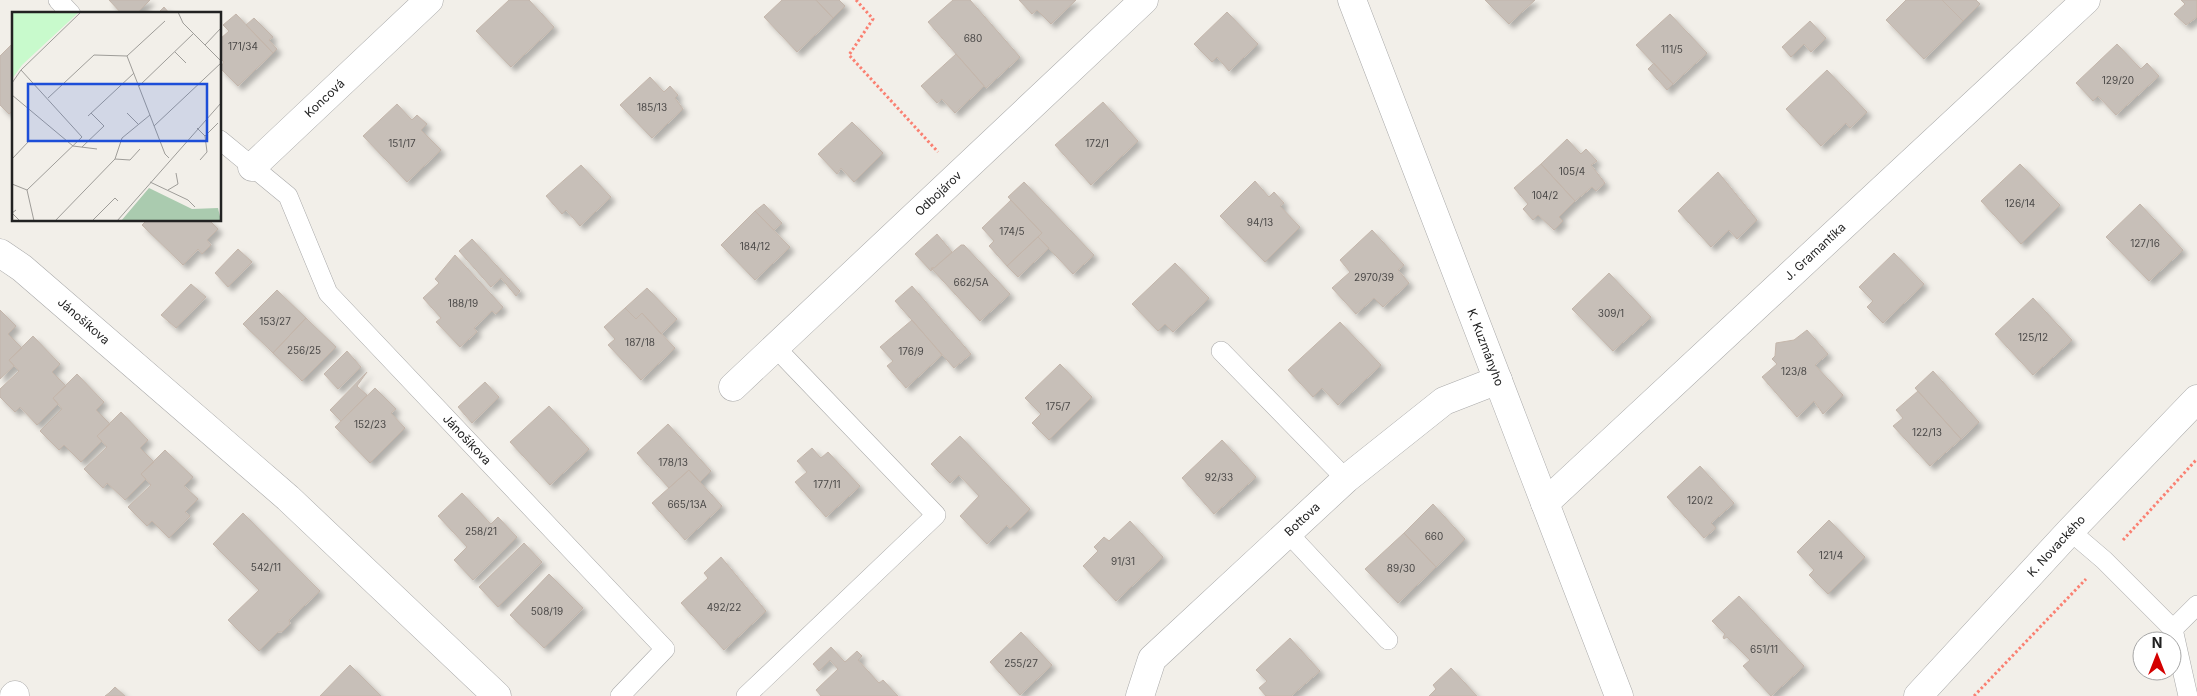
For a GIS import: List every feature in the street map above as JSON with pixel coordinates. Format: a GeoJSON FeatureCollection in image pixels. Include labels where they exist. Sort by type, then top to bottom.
{"type":"FeatureCollection","features":[{"type":"Feature","properties":{"kind":"street","name":"Koncová"},"geometry":{"type":"LineString","coordinates":[[252,167],[429,0]]}},
{"type":"Feature","properties":{"kind":"street","name":"Odbojárov"},"geometry":{"type":"LineString","coordinates":[[733,387],[1144,0]]}},
{"type":"Feature","properties":{"kind":"street","name":"J. Gramantíka"},"geometry":{"type":"LineString","coordinates":[[1545,503],[2086,0]]}},
{"type":"Feature","properties":{"kind":"street","name":"K. Kuzmányho"},"geometry":{"type":"LineString","coordinates":[[1362,5],[1498,380],[1619,696]]}},
{"type":"Feature","properties":{"kind":"street","name":"Jánošíkova"},"geometry":{"type":"LineString","coordinates":[[0,253],[22,268],[288,498],[497,696]]}},
{"type":"Feature","properties":{"kind":"street","name":"Bottova"},"geometry":{"type":"LineString","coordinates":[[1140,696],[1152,659],[1346,480],[1444,401],[1498,380]]}},
{"type":"Feature","properties":{"kind":"street","name":"K. Novackého"},"geometry":{"type":"LineString","coordinates":[[1918,696],[2070,531],[2197,399]]}},
{"type":"Feature","properties":{"kind":"lane"},"geometry":{"type":"LineString","coordinates":[[58,0],[69,12]]}},
{"type":"Feature","properties":{"kind":"lane"},"geometry":{"type":"LineString","coordinates":[[221,141],[252,167]]}},
{"type":"Feature","properties":{"kind":"lane","name":"Jánošíkova"},"geometry":{"type":"LineString","coordinates":[[252,167],[288,196],[328,293],[665,649],[620,696]]}},
{"type":"Feature","properties":{"kind":"lane"},"geometry":{"type":"LineString","coordinates":[[746,696],[936,515],[775,347]]}},
{"type":"Feature","properties":{"kind":"lane"},"geometry":{"type":"LineString","coordinates":[[1221,351],[1346,480]]}},
{"type":"Feature","properties":{"kind":"lane"},"geometry":{"type":"LineString","coordinates":[[2070,531],[2104,560],[2173,629],[2188,696]]}},
{"type":"Feature","properties":{"kind":"lane"},"geometry":{"type":"LineString","coordinates":[[1288,533],[1388,640]]}},
{"type":"Feature","properties":{"kind":"lane"},"geometry":{"type":"LineString","coordinates":[[2173,629],[2197,605]]}},
{"type":"Feature","properties":{"kind":"path"},"geometry":{"type":"LineString","coordinates":[[856,0],[873,19],[849,55],[959,174]]}},
{"type":"Feature","properties":{"kind":"building"},"geometry":{"type":"Polygon","coordinates":[[[109,0],[150,0],[138,12],[120,12],[109,0]]]}},
{"type":"Feature","properties":{"kind":"building"},"geometry":{"type":"Polygon","coordinates":[[[509,0],[529,0],[554,27],[511,67],[476,31],[509,0]]]}},
{"type":"Feature","properties":{"kind":"building"},"geometry":{"type":"Polygon","coordinates":[[[782,0],[816,0],[833,18],[797,52],[764,17],[782,0]]]}},
{"type":"Feature","properties":{"kind":"building"},"geometry":{"type":"Polygon","coordinates":[[[816,0],[839,0],[845,6],[833,18],[816,0]]]}},
{"type":"Feature","properties":{"kind":"building"},"geometry":{"type":"Polygon","coordinates":[[[953,0],[970,0],[1020,57],[986,88],[928,22],[953,0]]]}},
{"type":"Feature","properties":{"kind":"building"},"geometry":{"type":"Polygon","coordinates":[[[1019,0],[1076,0],[1051,24],[1037,10],[1032,14],[1019,0]]]}},
{"type":"Feature","properties":{"kind":"building"},"geometry":{"type":"Polygon","coordinates":[[[1485,0],[1535,0],[1509,24],[1485,0]]]}},
{"type":"Feature","properties":{"kind":"building"},"geometry":{"type":"Polygon","coordinates":[[[1906,0],[1942,0],[1963,21],[1924,59],[1886,20],[1906,0]]]}},
{"type":"Feature","properties":{"kind":"building"},"geometry":{"type":"Polygon","coordinates":[[[1942,0],[1976,0],[1980,4],[1963,21],[1942,0]]]}},
{"type":"Feature","properties":{"kind":"building"},"geometry":{"type":"Polygon","coordinates":[[[2181,0],[2197,0],[2197,17],[2186,25],[2174,14],[2185,4],[2181,0]]]}},
{"type":"Feature","properties":{"kind":"building"},"geometry":{"type":"Polygon","coordinates":[[[164,7],[168,12],[159,12],[164,7]]]}},
{"type":"Feature","properties":{"kind":"building"},"geometry":{"type":"Polygon","coordinates":[[[1227,12],[1258,44],[1229,71],[1217,57],[1212,62],[1194,44],[1227,12]]]}},
{"type":"Feature","properties":{"kind":"building"},"geometry":{"type":"Polygon","coordinates":[[[236,14],[273,53],[238,86],[221,69],[224,62],[221,59],[221,38],[229,31],[223,25],[236,14]]]}},
{"type":"Feature","properties":{"kind":"building"},"geometry":{"type":"Polygon","coordinates":[[[1670,14],[1707,53],[1673,84],[1636,45],[1670,14]]]}},
{"type":"Feature","properties":{"kind":"building"},"geometry":{"type":"Polygon","coordinates":[[[254,18],[273,37],[269,40],[277,49],[273,53],[246,25],[254,18]]]}},
{"type":"Feature","properties":{"kind":"building"},"geometry":{"type":"Polygon","coordinates":[[[1810,21],[1826,38],[1811,52],[1804,44],[1791,57],[1782,47],[1810,21]]]}},
{"type":"Feature","properties":{"kind":"building"},"geometry":{"type":"Polygon","coordinates":[[[12,44],[12,111],[9,114],[0,105],[0,56],[12,44]]]}},
{"type":"Feature","properties":{"kind":"building"},"geometry":{"type":"Polygon","coordinates":[[[2117,44],[2141,69],[2147,63],[2159,76],[2116,115],[2098,96],[2093,101],[2076,83],[2117,44]]]}},
{"type":"Feature","properties":{"kind":"building"},"geometry":{"type":"Polygon","coordinates":[[[956,54],[984,86],[955,113],[942,99],[937,103],[921,86],[956,54]]]}},
{"type":"Feature","properties":{"kind":"building"},"geometry":{"type":"Polygon","coordinates":[[[1654,63],[1673,84],[1667,90],[1648,69],[1654,63]]]}},
{"type":"Feature","properties":{"kind":"building"},"geometry":{"type":"Polygon","coordinates":[[[1827,70],[1867,112],[1850,128],[1846,123],[1821,146],[1786,109],[1827,70]]]}},
{"type":"Feature","properties":{"kind":"building"},"geometry":{"type":"Polygon","coordinates":[[[650,77],[664,92],[670,86],[678,95],[675,98],[683,109],[652,138],[620,105],[650,77]]]}},
{"type":"Feature","properties":{"kind":"building"},"geometry":{"type":"Polygon","coordinates":[[[1103,102],[1138,141],[1091,185],[1055,145],[1103,102]]]}},
{"type":"Feature","properties":{"kind":"building"},"geometry":{"type":"Polygon","coordinates":[[[397,104],[412,120],[417,115],[427,124],[421,130],[441,150],[407,182],[363,136],[397,104]]]}},
{"type":"Feature","properties":{"kind":"building"},"geometry":{"type":"Polygon","coordinates":[[[852,122],[883,153],[854,182],[841,168],[837,174],[818,154],[852,122]]]}},
{"type":"Feature","properties":{"kind":"building"},"geometry":{"type":"Polygon","coordinates":[[[1567,139],[1581,154],[1586,149],[1597,161],[1591,165],[1605,183],[1596,191],[1592,187],[1575,201],[1541,164],[1567,139]]]}},
{"type":"Feature","properties":{"kind":"building"},"geometry":{"type":"Polygon","coordinates":[[[1541,164],[1575,201],[1559,217],[1563,221],[1554,230],[1538,215],[1533,220],[1523,209],[1528,204],[1514,188],[1541,164]]]}},
{"type":"Feature","properties":{"kind":"building"},"geometry":{"type":"Polygon","coordinates":[[[2020,164],[2060,205],[2021,244],[1981,201],[2020,164]]]}},
{"type":"Feature","properties":{"kind":"building"},"geometry":{"type":"Polygon","coordinates":[[[581,165],[611,197],[580,226],[566,210],[562,214],[546,196],[581,165]]]}},
{"type":"Feature","properties":{"kind":"building"},"geometry":{"type":"Polygon","coordinates":[[[1718,172],[1757,220],[1737,239],[1729,230],[1711,247],[1678,211],[1718,172]]]}},
{"type":"Feature","properties":{"kind":"building"},"geometry":{"type":"Polygon","coordinates":[[[1255,181],[1269,197],[1274,192],[1284,203],[1280,206],[1300,227],[1265,262],[1220,216],[1255,181]]]}},
{"type":"Feature","properties":{"kind":"building"},"geometry":{"type":"Polygon","coordinates":[[[1024,182],[1094,255],[1073,274],[1038,237],[1042,233],[1008,197],[1024,182]]]}},
{"type":"Feature","properties":{"kind":"building"},"geometry":{"type":"Polygon","coordinates":[[[1011,200],[1042,233],[1007,266],[989,246],[994,241],[982,228],[1011,200]]]}},
{"type":"Feature","properties":{"kind":"building"},"geometry":{"type":"Polygon","coordinates":[[[764,204],[782,223],[774,230],[755,211],[764,204]]]}},
{"type":"Feature","properties":{"kind":"building"},"geometry":{"type":"Polygon","coordinates":[[[2140,204],[2183,250],[2149,281],[2106,237],[2140,204]]]}},
{"type":"Feature","properties":{"kind":"building"},"geometry":{"type":"Polygon","coordinates":[[[755,211],[790,247],[755,280],[721,245],[755,211]]]}},
{"type":"Feature","properties":{"kind":"building"},"geometry":{"type":"Polygon","coordinates":[[[146,221],[210,221],[218,229],[207,240],[211,245],[202,254],[198,249],[183,265],[142,225],[146,221]]]}},
{"type":"Feature","properties":{"kind":"building"},"geometry":{"type":"Polygon","coordinates":[[[1372,230],[1404,265],[1398,270],[1409,283],[1383,307],[1374,298],[1356,314],[1332,288],[1350,272],[1340,260],[1372,230]]]}},
{"type":"Feature","properties":{"kind":"building"},"geometry":{"type":"Polygon","coordinates":[[[937,234],[952,252],[933,267],[931,271],[915,254],[937,234]]]}},
{"type":"Feature","properties":{"kind":"building"},"geometry":{"type":"Polygon","coordinates":[[[1038,237],[1049,248],[1018,277],[1007,266],[1038,237]]]}},
{"type":"Feature","properties":{"kind":"building"},"geometry":{"type":"Polygon","coordinates":[[[472,239],[520,291],[516,296],[501,278],[491,287],[459,251],[472,239]]]}},
{"type":"Feature","properties":{"kind":"building"},"geometry":{"type":"Polygon","coordinates":[[[961,245],[964,245],[1010,294],[980,321],[931,268],[934,268],[961,245]]]}},
{"type":"Feature","properties":{"kind":"building"},"geometry":{"type":"Polygon","coordinates":[[[238,249],[252,262],[228,287],[215,273],[238,249]]]}},
{"type":"Feature","properties":{"kind":"building"},"geometry":{"type":"Polygon","coordinates":[[[1894,253],[1924,284],[1883,323],[1867,307],[1873,301],[1859,287],[1894,253]]]}},
{"type":"Feature","properties":{"kind":"building"},"geometry":{"type":"Polygon","coordinates":[[[455,255],[503,307],[496,314],[492,311],[474,328],[477,332],[460,347],[436,322],[441,318],[423,298],[439,283],[435,279],[455,255]]]}},
{"type":"Feature","properties":{"kind":"building"},"geometry":{"type":"Polygon","coordinates":[[[1175,263],[1209,298],[1173,332],[1165,324],[1158,331],[1132,304],[1175,263]]]}},
{"type":"Feature","properties":{"kind":"building"},"geometry":{"type":"Polygon","coordinates":[[[1609,273],[1651,317],[1613,351],[1572,309],[1609,273]]]}},
{"type":"Feature","properties":{"kind":"building"},"geometry":{"type":"Polygon","coordinates":[[[191,284],[206,297],[176,328],[161,315],[191,284]]]}},
{"type":"Feature","properties":{"kind":"building"},"geometry":{"type":"Polygon","coordinates":[[[912,286],[971,354],[954,368],[895,301],[912,286]]]}},
{"type":"Feature","properties":{"kind":"building"},"geometry":{"type":"Polygon","coordinates":[[[647,288],[677,319],[661,334],[642,313],[636,319],[625,308],[647,288]]]}},
{"type":"Feature","properties":{"kind":"building"},"geometry":{"type":"Polygon","coordinates":[[[277,290],[306,318],[273,353],[243,324],[277,290]]]}},
{"type":"Feature","properties":{"kind":"building"},"geometry":{"type":"Polygon","coordinates":[[[2033,298],[2072,340],[2033,375],[1995,334],[2033,298]]]}},
{"type":"Feature","properties":{"kind":"building"},"geometry":{"type":"Polygon","coordinates":[[[625,308],[636,319],[642,313],[675,348],[641,380],[608,345],[615,339],[604,327],[625,308]]]}},
{"type":"Feature","properties":{"kind":"building"},"geometry":{"type":"Polygon","coordinates":[[[0,310],[16,326],[8,334],[22,348],[9,360],[14,366],[0,379],[0,310]]]}},
{"type":"Feature","properties":{"kind":"building"},"geometry":{"type":"Polygon","coordinates":[[[306,318],[336,347],[302,381],[273,353],[306,318]]]}},
{"type":"Feature","properties":{"kind":"building"},"geometry":{"type":"Polygon","coordinates":[[[912,320],[942,355],[906,388],[887,366],[893,361],[880,347],[912,320]]]}},
{"type":"Feature","properties":{"kind":"building"},"geometry":{"type":"Polygon","coordinates":[[[1340,322],[1381,365],[1338,405],[1322,388],[1313,397],[1288,370],[1340,322]]]}},
{"type":"Feature","properties":{"kind":"building"},"geometry":{"type":"Polygon","coordinates":[[[1807,330],[1828,354],[1815,365],[1843,395],[1823,414],[1814,401],[1797,417],[1762,377],[1777,364],[1772,359],[1775,356],[1776,343],[1794,340],[1807,330]]]}},
{"type":"Feature","properties":{"kind":"building"},"geometry":{"type":"Polygon","coordinates":[[[33,336],[60,364],[52,372],[66,386],[53,398],[58,404],[37,425],[20,407],[15,412],[0,397],[0,389],[19,371],[9,360],[33,336]]]}},
{"type":"Feature","properties":{"kind":"building"},"geometry":{"type":"Polygon","coordinates":[[[347,351],[361,367],[338,389],[324,374],[347,351]]]}},
{"type":"Feature","properties":{"kind":"building"},"geometry":{"type":"Polygon","coordinates":[[[1060,364],[1092,397],[1049,440],[1032,423],[1041,414],[1025,398],[1060,364]]]}},
{"type":"Feature","properties":{"kind":"building"},"geometry":{"type":"Polygon","coordinates":[[[1933,371],[1979,422],[1961,439],[1915,388],[1933,371]]]}},
{"type":"Feature","properties":{"kind":"building"},"geometry":{"type":"Polygon","coordinates":[[[367,372],[357,386],[367,395],[341,421],[330,410],[367,372]]]}},
{"type":"Feature","properties":{"kind":"building"},"geometry":{"type":"Polygon","coordinates":[[[77,374],[104,402],[96,410],[110,424],[97,436],[102,441],[81,462],[64,445],[59,450],[40,431],[62,409],[53,398],[77,374]]]}},
{"type":"Feature","properties":{"kind":"building"},"geometry":{"type":"Polygon","coordinates":[[[485,382],[499,397],[472,423],[458,407],[485,382]]]}},
{"type":"Feature","properties":{"kind":"building"},"geometry":{"type":"Polygon","coordinates":[[[375,388],[396,409],[391,413],[405,428],[370,463],[335,427],[375,388]]]}},
{"type":"Feature","properties":{"kind":"building"},"geometry":{"type":"Polygon","coordinates":[[[1918,391],[1961,439],[1930,466],[1893,426],[1903,418],[1896,410],[1918,391]]]}},
{"type":"Feature","properties":{"kind":"building"},"geometry":{"type":"Polygon","coordinates":[[[549,406],[589,449],[550,485],[510,442],[549,406]]]}},
{"type":"Feature","properties":{"kind":"building"},"geometry":{"type":"Polygon","coordinates":[[[121,412],[148,440],[140,448],[154,462],[141,474],[146,479],[125,500],[107,483],[103,488],[84,469],[107,447],[97,436],[121,412]]]}},
{"type":"Feature","properties":{"kind":"building"},"geometry":{"type":"Polygon","coordinates":[[[668,424],[711,471],[700,482],[689,470],[669,488],[637,453],[668,424]]]}},
{"type":"Feature","properties":{"kind":"building"},"geometry":{"type":"Polygon","coordinates":[[[960,436],[1030,509],[1010,529],[1007,525],[987,544],[960,516],[979,496],[959,475],[950,483],[931,464],[960,436]]]}},
{"type":"Feature","properties":{"kind":"building"},"geometry":{"type":"Polygon","coordinates":[[[1222,440],[1256,477],[1214,514],[1182,478],[1222,440]]]}},
{"type":"Feature","properties":{"kind":"building"},"geometry":{"type":"Polygon","coordinates":[[[812,448],[821,458],[828,452],[860,486],[826,517],[795,482],[807,472],[797,461],[812,448]]]}},
{"type":"Feature","properties":{"kind":"building"},"geometry":{"type":"Polygon","coordinates":[[[165,450],[193,477],[184,486],[198,499],[185,512],[190,516],[169,538],[152,521],[147,526],[128,507],[151,485],[141,474],[165,450]]]}},
{"type":"Feature","properties":{"kind":"building"},"geometry":{"type":"Polygon","coordinates":[[[1700,466],[1734,503],[1711,523],[1716,528],[1704,538],[1667,497],[1700,466]]]}},
{"type":"Feature","properties":{"kind":"building"},"geometry":{"type":"Polygon","coordinates":[[[689,470],[722,506],[685,540],[652,503],[689,470]]]}},
{"type":"Feature","properties":{"kind":"building"},"geometry":{"type":"Polygon","coordinates":[[[462,493],[491,524],[498,517],[517,537],[473,580],[454,560],[467,547],[438,516],[462,493]]]}},
{"type":"Feature","properties":{"kind":"building"},"geometry":{"type":"Polygon","coordinates":[[[1433,504],[1465,539],[1436,567],[1404,533],[1433,504]]]}},
{"type":"Feature","properties":{"kind":"building"},"geometry":{"type":"Polygon","coordinates":[[[243,513],[320,591],[289,620],[290,624],[282,632],[278,632],[259,651],[228,620],[259,590],[213,544],[243,513]]]}},
{"type":"Feature","properties":{"kind":"building"},"geometry":{"type":"Polygon","coordinates":[[[1829,520],[1865,557],[1828,594],[1809,575],[1814,570],[1797,552],[1829,520]]]}},
{"type":"Feature","properties":{"kind":"building"},"geometry":{"type":"Polygon","coordinates":[[[1130,521],[1163,557],[1116,601],[1083,566],[1098,551],[1094,547],[1104,537],[1109,541],[1130,521]]]}},
{"type":"Feature","properties":{"kind":"building"},"geometry":{"type":"Polygon","coordinates":[[[1404,533],[1436,567],[1398,603],[1365,569],[1404,533]]]}},
{"type":"Feature","properties":{"kind":"building"},"geometry":{"type":"Polygon","coordinates":[[[524,543],[542,562],[498,607],[479,587],[524,543]]]}},
{"type":"Feature","properties":{"kind":"building"},"geometry":{"type":"Polygon","coordinates":[[[721,557],[766,611],[724,650],[681,603],[708,578],[704,573],[721,557]]]}},
{"type":"Feature","properties":{"kind":"building"},"geometry":{"type":"Polygon","coordinates":[[[549,574],[583,608],[544,648],[510,615],[549,574]]]}},
{"type":"Feature","properties":{"kind":"building"},"geometry":{"type":"Polygon","coordinates":[[[1739,596],[1804,666],[1771,696],[1743,666],[1750,660],[1727,637],[1724,639],[1725,634],[1712,621],[1739,596]]]}},
{"type":"Feature","properties":{"kind":"building"},"geometry":{"type":"Polygon","coordinates":[[[1021,632],[1052,665],[1020,695],[990,662],[1021,632]]]}},
{"type":"Feature","properties":{"kind":"building"},"geometry":{"type":"Polygon","coordinates":[[[1290,638],[1320,671],[1291,696],[1266,696],[1259,688],[1267,681],[1256,670],[1290,638]]]}},
{"type":"Feature","properties":{"kind":"building"},"geometry":{"type":"Polygon","coordinates":[[[831,647],[845,662],[857,651],[862,656],[858,660],[879,683],[883,680],[898,696],[821,696],[816,690],[838,669],[830,660],[819,671],[813,664],[831,647]]]}},
{"type":"Feature","properties":{"kind":"building"},"geometry":{"type":"Polygon","coordinates":[[[350,665],[381,696],[320,696],[350,665]]]}},
{"type":"Feature","properties":{"kind":"building"},"geometry":{"type":"Polygon","coordinates":[[[1451,668],[1477,696],[1429,696],[1436,689],[1433,685],[1451,668]]]}},
{"type":"Feature","properties":{"kind":"building"},"geometry":{"type":"Polygon","coordinates":[[[115,687],[125,696],[105,696],[109,693],[115,687]]]}}]}
